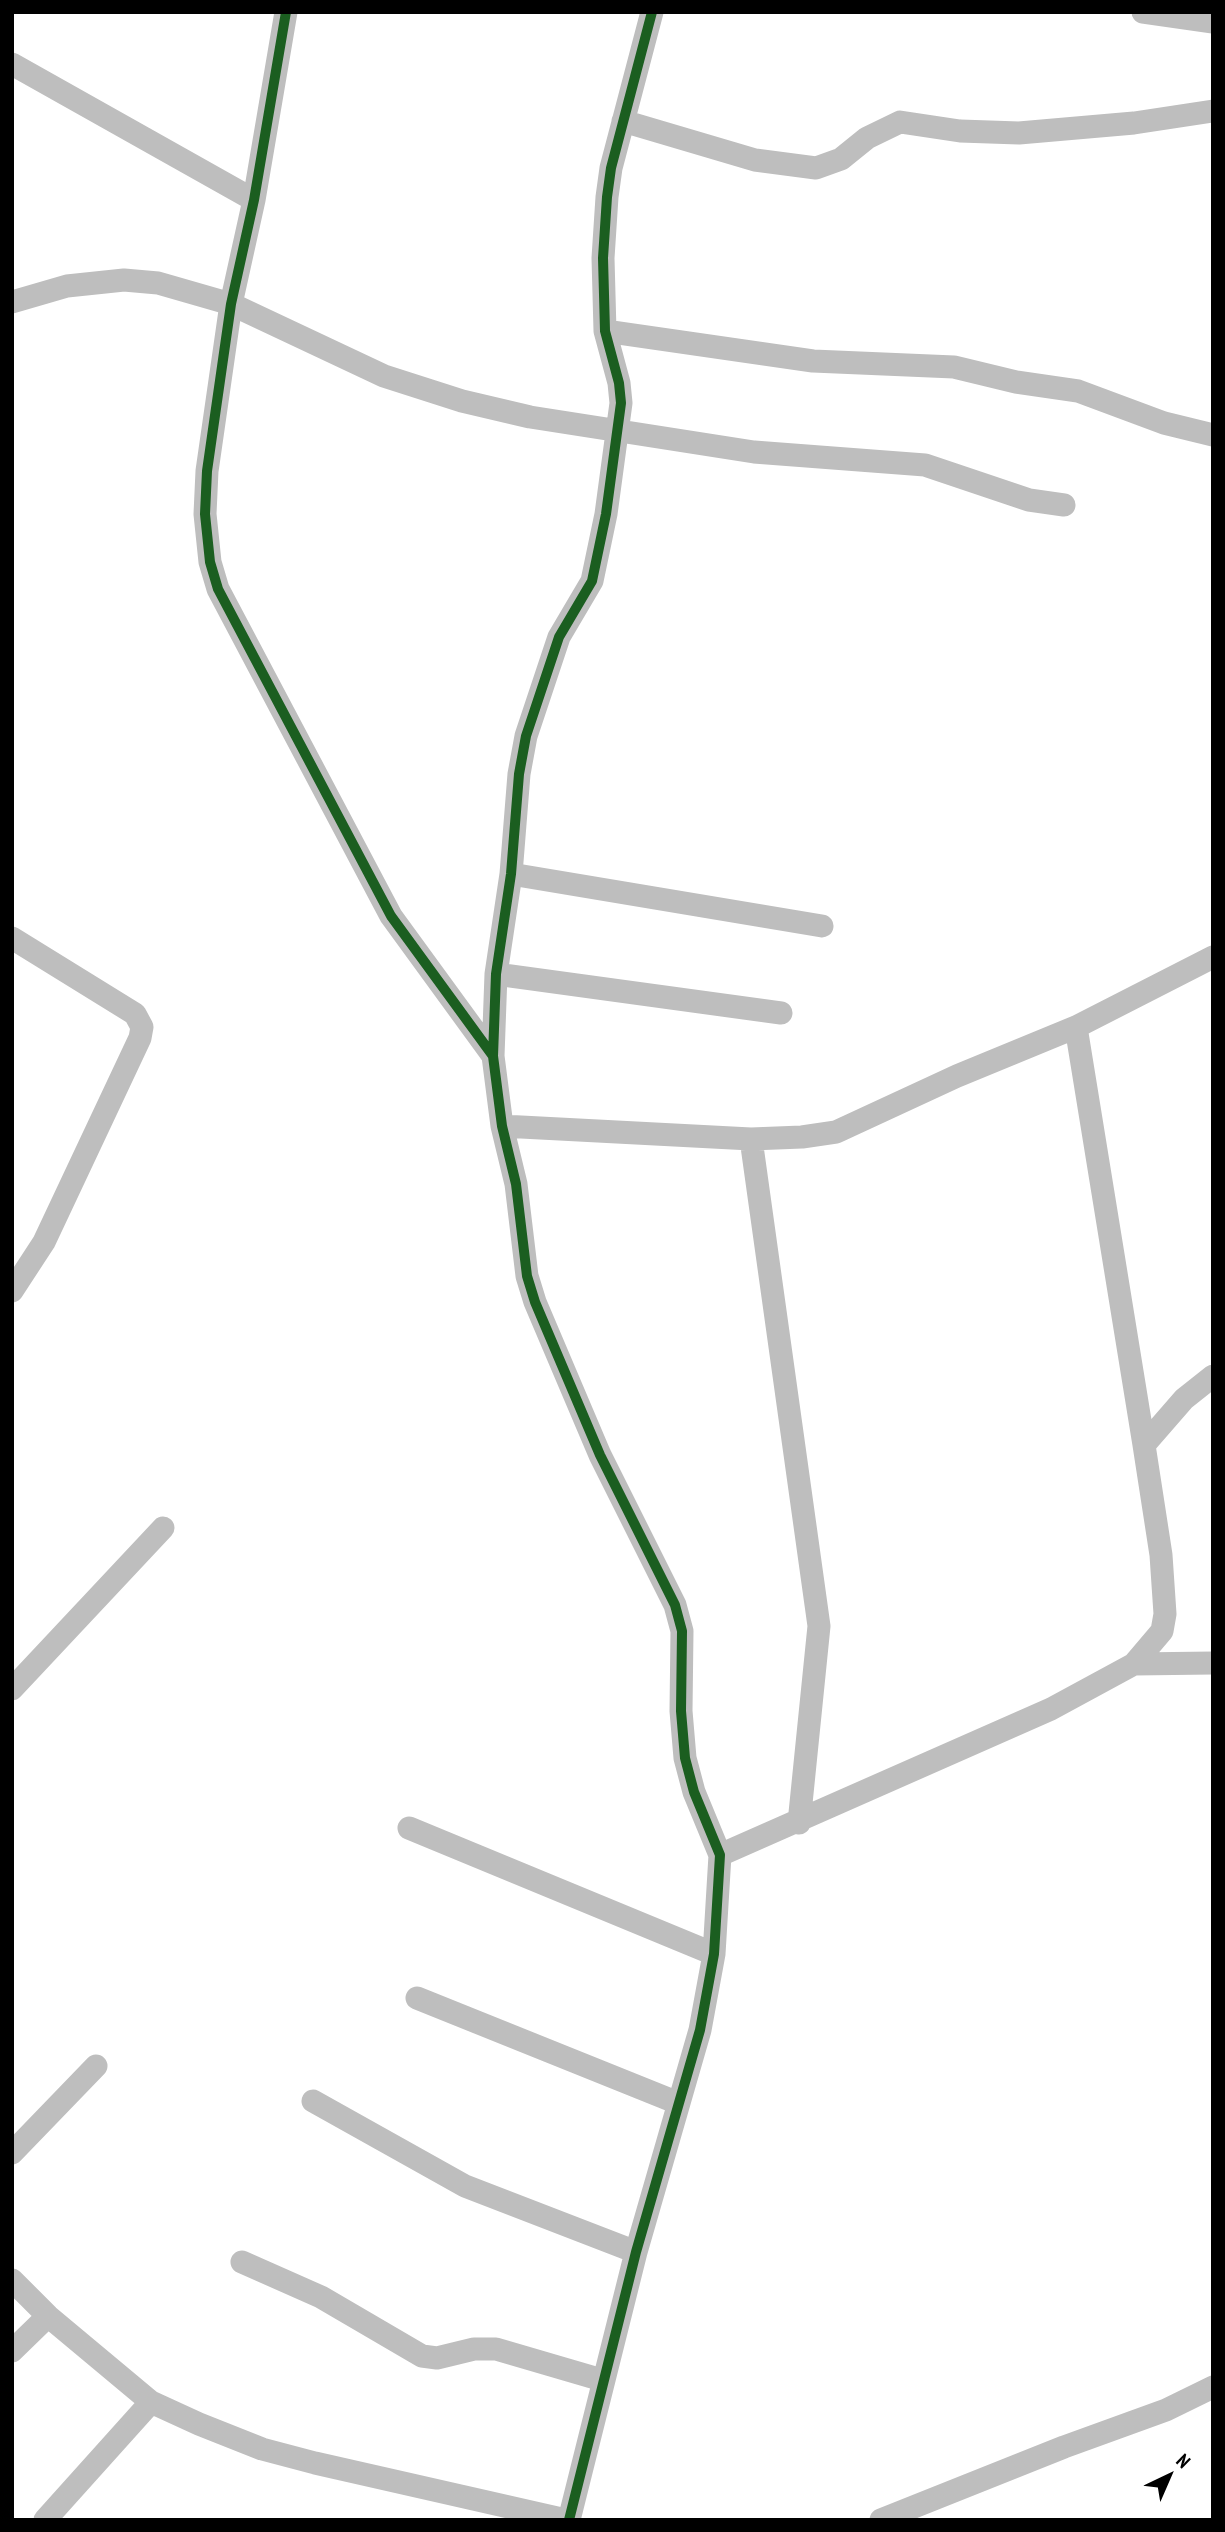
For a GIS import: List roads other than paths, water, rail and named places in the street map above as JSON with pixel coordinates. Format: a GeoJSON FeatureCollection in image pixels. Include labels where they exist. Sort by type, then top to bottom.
{"type":"FeatureCollection","features":[{"type":"Feature","properties":{"kind":"street"},"geometry":{"type":"LineString","coordinates":[[286,12],[254,200],[231,304],[205,495],[210,562],[218,589],[391,916],[493,1056]]}},
{"type":"Feature","properties":{"kind":"street"},"geometry":{"type":"LineString","coordinates":[[12,2280],[48,2316],[151,2402],[262,2449],[568,2520],[636,2252],[700,2030],[714,1954],[720,1855],[694,1792],[685,1758],[681,1711],[682,1632],[675,1605],[600,1455],[535,1302],[524,1256],[516,1184],[502,1126],[493,1056],[496,974],[512,874],[519,774],[529,726],[559,637],[592,581],[603,536],[618,429],[619,383],[604,331],[603,258],[607,197],[623,121],[652,12]]}},
{"type":"Feature","properties":{"kind":"street"},"geometry":{"type":"LineString","coordinates":[[1143,12],[1213,22]]}},
{"type":"Feature","properties":{"kind":"street"},"geometry":{"type":"LineString","coordinates":[[12,64],[254,200]]}},
{"type":"Feature","properties":{"kind":"street"},"geometry":{"type":"LineString","coordinates":[[623,121],[755,160],[816,168],[841,159],[867,138],[900,122],[960,131],[1019,133],[1134,124],[1213,111]]}},
{"type":"Feature","properties":{"kind":"street"},"geometry":{"type":"LineString","coordinates":[[12,302],[67,286],[124,281],[158,283],[231,304],[384,376],[462,401],[530,417],[754,452],[925,465],[1029,500],[1064,505]]}},
{"type":"Feature","properties":{"kind":"street"},"geometry":{"type":"LineString","coordinates":[[604,331],[813,361],[954,368],[1016,382],[1078,391],[1164,423],[1213,435]]}},
{"type":"Feature","properties":{"kind":"street"},"geometry":{"type":"LineString","coordinates":[[512,874],[822,926]]}},
{"type":"Feature","properties":{"kind":"street"},"geometry":{"type":"LineString","coordinates":[[12,938],[135,1014],[142,1027],[140,1038],[44,1242],[12,1291]]}},
{"type":"Feature","properties":{"kind":"street"},"geometry":{"type":"LineString","coordinates":[[502,1126],[751,1139],[802,1137],[835,1132],[957,1076],[1076,1027],[1213,957]]}},
{"type":"Feature","properties":{"kind":"street"},"geometry":{"type":"LineString","coordinates":[[496,974],[781,1013]]}},
{"type":"Feature","properties":{"kind":"street"},"geometry":{"type":"LineString","coordinates":[[720,1855],[799,1823],[1051,1709],[1134,1664],[1162,1631],[1165,1614],[1161,1555],[1076,1027]]}},
{"type":"Feature","properties":{"kind":"street"},"geometry":{"type":"LineString","coordinates":[[751,1139],[819,1626],[799,1823]]}},
{"type":"Feature","properties":{"kind":"street"},"geometry":{"type":"LineString","coordinates":[[1144,1445],[1184,1399],[1213,1376]]}},
{"type":"Feature","properties":{"kind":"street"},"geometry":{"type":"LineString","coordinates":[[12,1689],[163,1528]]}},
{"type":"Feature","properties":{"kind":"street"},"geometry":{"type":"LineString","coordinates":[[1134,1664],[1213,1663]]}},
{"type":"Feature","properties":{"kind":"street"},"geometry":{"type":"LineString","coordinates":[[409,1828],[714,1954]]}},
{"type":"Feature","properties":{"kind":"street"},"geometry":{"type":"LineString","coordinates":[[417,1998],[678,2103]]}},
{"type":"Feature","properties":{"kind":"street"},"geometry":{"type":"LineString","coordinates":[[12,2153],[96,2066]]}},
{"type":"Feature","properties":{"kind":"street"},"geometry":{"type":"LineString","coordinates":[[313,2101],[465,2186],[636,2252]]}},
{"type":"Feature","properties":{"kind":"street"},"geometry":{"type":"LineString","coordinates":[[242,2262],[321,2297],[422,2356],[437,2358],[474,2349],[496,2349],[602,2380]]}},
{"type":"Feature","properties":{"kind":"street"},"geometry":{"type":"LineString","coordinates":[[12,2351],[48,2316]]}},
{"type":"Feature","properties":{"kind":"street"},"geometry":{"type":"LineString","coordinates":[[881,2520],[1064,2447],[1166,2410],[1213,2387]]}},
{"type":"Feature","properties":{"kind":"street"},"geometry":{"type":"LineString","coordinates":[[45,2520],[151,2402]]}}]}
